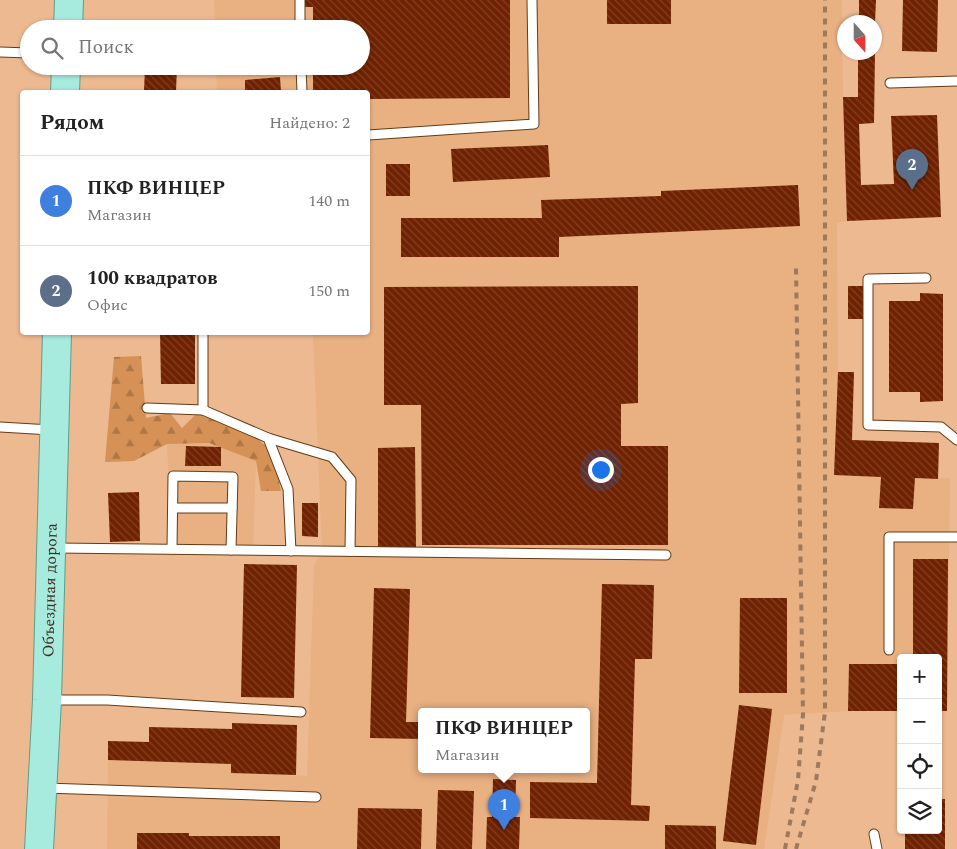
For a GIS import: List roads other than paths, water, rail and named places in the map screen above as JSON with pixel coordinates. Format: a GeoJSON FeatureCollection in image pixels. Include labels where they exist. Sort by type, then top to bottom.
{"type":"FeatureCollection","features":[{"type":"Feature","properties":{"kind":"main road"},"geometry":{"type":"LineString","coordinates":[[68,20],[69,0]]}},
{"type":"Feature","properties":{"kind":"main road"},"geometry":{"type":"LineString","coordinates":[[65,90],[66,75]]}},
{"type":"Feature","properties":{"kind":"main road","name":"Объездная дорога"},"geometry":{"type":"LineString","coordinates":[[39,849],[47,700],[57,335]]}},
{"type":"Feature","properties":{"kind":"lane"},"geometry":{"type":"LineString","coordinates":[[300,0],[300,20]]}},
{"type":"Feature","properties":{"kind":"lane"},"geometry":{"type":"LineString","coordinates":[[370,135],[534,124],[532,0]]}},
{"type":"Feature","properties":{"kind":"lane"},"geometry":{"type":"LineString","coordinates":[[0,52],[20,53]]}},
{"type":"Feature","properties":{"kind":"lane"},"geometry":{"type":"LineString","coordinates":[[301,75],[302,90]]}},
{"type":"Feature","properties":{"kind":"lane"},"geometry":{"type":"LineString","coordinates":[[890,83],[957,81]]}},
{"type":"Feature","properties":{"kind":"lane"},"geometry":{"type":"LineString","coordinates":[[926,278],[868,279],[868,425],[941,427],[957,440]]}},
{"type":"Feature","properties":{"kind":"lane"},"geometry":{"type":"LineString","coordinates":[[203,335],[203,410]]}},
{"type":"Feature","properties":{"kind":"lane"},"geometry":{"type":"LineString","coordinates":[[147,408],[203,410],[268,438],[332,457],[351,480],[350,551]]}},
{"type":"Feature","properties":{"kind":"lane"},"geometry":{"type":"LineString","coordinates":[[0,427],[53,430]]}},
{"type":"Feature","properties":{"kind":"lane"},"geometry":{"type":"LineString","coordinates":[[268,438],[288,489],[291,551]]}},
{"type":"Feature","properties":{"kind":"lane"},"geometry":{"type":"LineString","coordinates":[[172,549],[172,476],[233,477],[231,550]]}},
{"type":"Feature","properties":{"kind":"lane"},"geometry":{"type":"LineString","coordinates":[[173,508],[232,508]]}},
{"type":"Feature","properties":{"kind":"lane"},"geometry":{"type":"LineString","coordinates":[[889,650],[889,537],[957,537]]}},
{"type":"Feature","properties":{"kind":"lane"},"geometry":{"type":"LineString","coordinates":[[50,548],[666,555]]}},
{"type":"Feature","properties":{"kind":"lane"},"geometry":{"type":"LineString","coordinates":[[47,700],[107,700],[301,712]]}},
{"type":"Feature","properties":{"kind":"lane"},"geometry":{"type":"LineString","coordinates":[[42,788],[316,797]]}},
{"type":"Feature","properties":{"kind":"lane"},"geometry":{"type":"LineString","coordinates":[[874,834],[877,849]]}},
{"type":"Feature","properties":{"kind":"railway"},"geometry":{"type":"LineString","coordinates":[[796,849],[816,781],[825,712],[825,0]]}},
{"type":"Feature","properties":{"kind":"railway"},"geometry":{"type":"LineString","coordinates":[[785,849],[798,780],[803,714],[796,268]]}},
{"type":"Feature","properties":{"kind":"place","name":"100 квадратов"},"geometry":{"type":"Point","coordinates":[912,190]}},
{"type":"Feature","properties":{"kind":"place","name":"ПКФ ВИНЦЕР"},"geometry":{"type":"Point","coordinates":[504,830]}}]}
